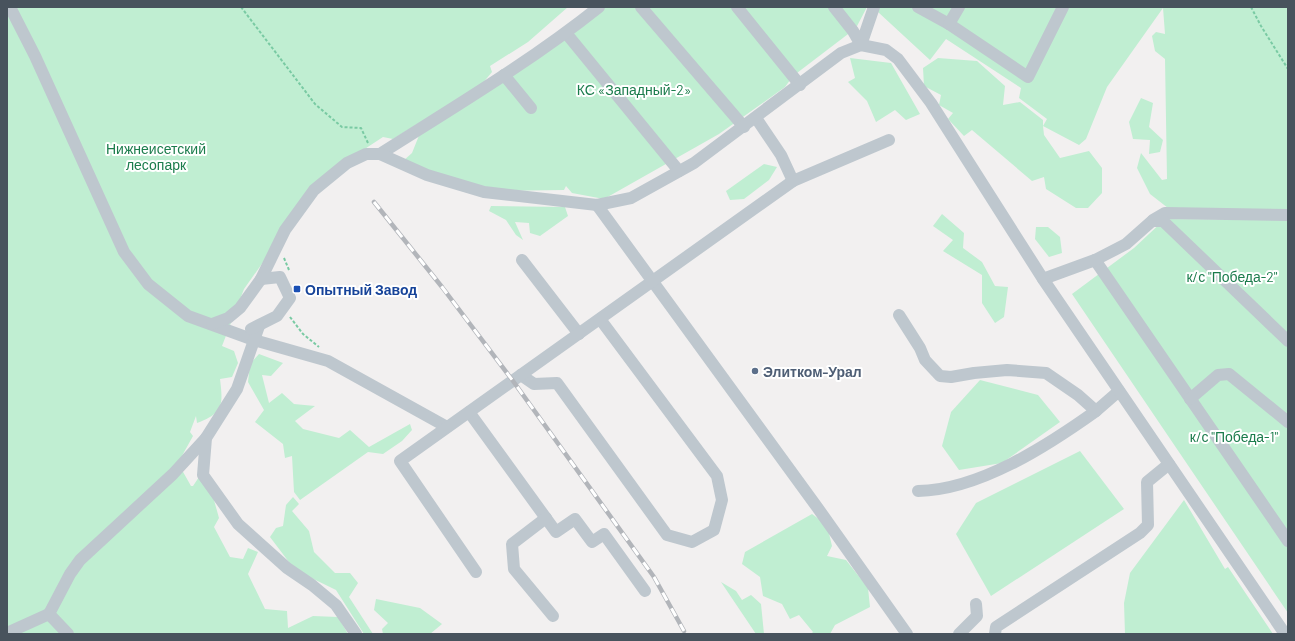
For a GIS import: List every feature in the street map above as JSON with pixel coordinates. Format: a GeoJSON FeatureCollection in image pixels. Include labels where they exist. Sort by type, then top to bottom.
{"type":"FeatureCollection","features":[{"type":"Feature","properties":{"kind":"street"},"geometry":{"type":"LineString","coordinates":[[10,7],[35,56],[124,252],[148,284],[188,316],[254,340],[328,361],[447,427]]}},
{"type":"Feature","properties":{"kind":"street"},"geometry":{"type":"LineString","coordinates":[[377,154],[504,75],[599,7]]}},
{"type":"Feature","properties":{"kind":"street"},"geometry":{"type":"LineString","coordinates":[[641,7],[744,126]]}},
{"type":"Feature","properties":{"kind":"street"},"geometry":{"type":"LineString","coordinates":[[737,7],[800,85]]}},
{"type":"Feature","properties":{"kind":"street"},"geometry":{"type":"LineString","coordinates":[[834,7],[854,31],[861,45]]}},
{"type":"Feature","properties":{"kind":"street"},"geometry":{"type":"LineString","coordinates":[[861,45],[874,7]]}},
{"type":"Feature","properties":{"kind":"street"},"geometry":{"type":"LineString","coordinates":[[918,7],[949,24],[1028,77],[1063,7]]}},
{"type":"Feature","properties":{"kind":"street"},"geometry":{"type":"LineString","coordinates":[[949,24],[959,7]]}},
{"type":"Feature","properties":{"kind":"street"},"geometry":{"type":"LineString","coordinates":[[566,32],[680,171]]}},
{"type":"Feature","properties":{"kind":"street"},"geometry":{"type":"LineString","coordinates":[[212,324],[228,318],[240,308],[261,279],[285,230],[314,190],[347,164],[366,154],[377,154],[427,175],[484,192],[597,204],[631,198],[694,163],[841,53],[861,45],[886,50],[898,59],[931,103],[1043,279],[1285,634]]}},
{"type":"Feature","properties":{"kind":"street"},"geometry":{"type":"LineString","coordinates":[[504,75],[531,108]]}},
{"type":"Feature","properties":{"kind":"street"},"geometry":{"type":"LineString","coordinates":[[756,118],[781,155],[793,181]]}},
{"type":"Feature","properties":{"kind":"street"},"geometry":{"type":"LineString","coordinates":[[476,572],[400,461],[793,181],[889,140]]}},
{"type":"Feature","properties":{"kind":"street"},"geometry":{"type":"LineString","coordinates":[[597,204],[654,281],[907,634]]}},
{"type":"Feature","properties":{"kind":"street"},"geometry":{"type":"LineString","coordinates":[[1043,279],[1095,260],[1126,244],[1152,221],[1165,213],[1288,215]]}},
{"type":"Feature","properties":{"kind":"street"},"geometry":{"type":"LineString","coordinates":[[1152,221],[1163,221],[1288,341]]}},
{"type":"Feature","properties":{"kind":"street"},"geometry":{"type":"LineString","coordinates":[[522,260],[579,334]]}},
{"type":"Feature","properties":{"kind":"street"},"geometry":{"type":"LineString","coordinates":[[1095,260],[1288,541]]}},
{"type":"Feature","properties":{"kind":"street"},"geometry":{"type":"LineString","coordinates":[[238,334],[259,326],[277,316],[290,298],[280,277],[261,279]]}},
{"type":"Feature","properties":{"kind":"street"},"geometry":{"type":"LineString","coordinates":[[899,316],[920,348],[924,360],[940,376],[951,377],[1007,370],[1046,373],[1078,395],[1096,411]]}},
{"type":"Feature","properties":{"kind":"street"},"geometry":{"type":"LineString","coordinates":[[521,375],[534,384],[557,383],[667,535],[692,542],[714,530],[722,500],[717,476],[600,319]]}},
{"type":"Feature","properties":{"kind":"street"},"geometry":{"type":"LineString","coordinates":[[7,634],[49,614],[70,574],[80,560],[174,474],[206,438],[237,389],[259,326]]}},
{"type":"Feature","properties":{"kind":"street"},"geometry":{"type":"LineString","coordinates":[[1190,399],[1218,375],[1229,374],[1288,422]]}},
{"type":"Feature","properties":{"kind":"street"},"geometry":{"type":"LineString","coordinates":[[918,491],[930,491],[967,482],[995,472],[1062,435],[1096,411],[1119,391]]}},
{"type":"Feature","properties":{"kind":"street"},"geometry":{"type":"LineString","coordinates":[[470,412],[556,532],[575,519],[592,542],[604,534],[644,591]]}},
{"type":"Feature","properties":{"kind":"street"},"geometry":{"type":"LineString","coordinates":[[206,438],[203,475],[238,524],[288,568],[336,605],[356,634]]}},
{"type":"Feature","properties":{"kind":"street"},"geometry":{"type":"LineString","coordinates":[[994,634],[996,626],[1140,533],[1148,525],[1147,482],[1169,464]]}},
{"type":"Feature","properties":{"kind":"street"},"geometry":{"type":"LineString","coordinates":[[546,518],[512,544],[512,550],[514,569],[553,616]]}},
{"type":"Feature","properties":{"kind":"street"},"geometry":{"type":"LineString","coordinates":[[959,634],[977,616],[976,604]]}},
{"type":"Feature","properties":{"kind":"street"},"geometry":{"type":"LineString","coordinates":[[49,614],[68,634]]}},
{"type":"Feature","properties":{"kind":"path"},"geometry":{"type":"LineString","coordinates":[[241,7],[315,104],[342,127],[361,128],[377,154]]}},
{"type":"Feature","properties":{"kind":"path"},"geometry":{"type":"LineString","coordinates":[[1251,7],[1288,69]]}},
{"type":"Feature","properties":{"kind":"path"},"geometry":{"type":"LineString","coordinates":[[278,244],[292,276]]}},
{"type":"Feature","properties":{"kind":"path"},"geometry":{"type":"LineString","coordinates":[[288,314],[303,334],[320,348]]}},
{"type":"Feature","properties":{"kind":"green space","name":"Нижнеисетский лесопарк"},"geometry":{"type":"Polygon","coordinates":[[[7,7],[568,7],[528,42],[490,66],[492,72],[482,84],[393,139],[383,137],[325,175],[244,289],[222,346],[234,351],[238,363],[232,377],[220,379],[221,401],[220,407],[217,411],[206,419],[197,423],[196,416],[190,432],[193,436],[178,463],[191,486],[193,486],[199,477],[212,493],[219,518],[214,527],[230,557],[243,559],[248,548],[258,552],[248,574],[265,609],[287,611],[288,628],[313,616],[338,617],[348,634],[7,634],[7,7]]]}},
{"type":"Feature","properties":{"kind":"green space","name":"КС «Западный-2»"},"geometry":{"type":"Polygon","coordinates":[[[605,7],[867,7],[856,28],[793,76],[785,87],[719,134],[604,199],[572,193],[566,186],[564,190],[498,191],[430,173],[403,161],[412,153],[420,133],[569,35],[605,7]]]}},
{"type":"Feature","properties":{"kind":"green space"},"geometry":{"type":"Polygon","coordinates":[[[879,7],[1288,7],[1288,218],[1168,208],[1150,194],[1137,168],[1141,153],[1162,180],[1167,179],[1165,59],[1155,51],[1152,36],[1156,32],[1165,34],[1163,8],[1107,87],[1086,139],[1079,145],[1043,126],[1047,119],[1019,98],[1021,88],[946,39],[930,60],[878,12],[879,7]]]}},
{"type":"Feature","properties":{"kind":"green space"},"geometry":{"type":"Polygon","coordinates":[[[850,58],[891,63],[920,114],[906,120],[895,110],[876,122],[867,101],[848,82],[855,78],[850,58]]]}},
{"type":"Feature","properties":{"kind":"green space"},"geometry":{"type":"Polygon","coordinates":[[[938,58],[977,61],[1005,86],[1003,105],[1020,102],[1043,120],[1044,135],[1060,158],[1089,151],[1102,168],[1102,193],[1088,208],[1076,208],[1046,189],[1044,177],[1032,181],[972,130],[964,136],[948,119],[953,113],[939,105],[941,95],[924,86],[923,68],[938,58]]]}},
{"type":"Feature","properties":{"kind":"green space"},"geometry":{"type":"Polygon","coordinates":[[[1141,98],[1153,103],[1149,127],[1163,140],[1160,152],[1149,154],[1150,140],[1133,139],[1129,122],[1141,98]]]}},
{"type":"Feature","properties":{"kind":"green space"},"geometry":{"type":"Polygon","coordinates":[[[764,164],[777,167],[769,180],[744,199],[730,200],[726,191],[764,164]]]}},
{"type":"Feature","properties":{"kind":"green space"},"geometry":{"type":"Polygon","coordinates":[[[491,206],[565,207],[568,216],[540,236],[530,233],[529,223],[515,222],[523,240],[516,235],[506,220],[489,211],[491,206]]]}},
{"type":"Feature","properties":{"kind":"green space"},"geometry":{"type":"Polygon","coordinates":[[[942,214],[964,233],[963,248],[982,262],[995,286],[1008,287],[1004,317],[995,323],[982,303],[982,275],[943,251],[953,240],[933,226],[942,214]]]}},
{"type":"Feature","properties":{"kind":"green space","name":"к/с \"Победа-1\""},"geometry":{"type":"Polygon","coordinates":[[[1165,219],[1288,220],[1288,613],[1072,294],[1134,248],[1165,219]]]}},
{"type":"Feature","properties":{"kind":"green space"},"geometry":{"type":"Polygon","coordinates":[[[1036,227],[1048,227],[1060,237],[1062,253],[1049,257],[1035,239],[1036,227]]]}},
{"type":"Feature","properties":{"kind":"green space"},"geometry":{"type":"Polygon","coordinates":[[[259,354],[283,363],[271,376],[262,375],[269,403],[282,393],[294,404],[315,406],[295,421],[303,429],[339,438],[350,430],[369,447],[410,424],[412,430],[402,441],[383,454],[368,452],[300,500],[294,492],[292,456],[285,458],[283,444],[255,422],[264,410],[248,382],[250,364],[259,354]]]}},
{"type":"Feature","properties":{"kind":"green space"},"geometry":{"type":"Polygon","coordinates":[[[980,380],[1038,395],[1060,422],[1002,463],[959,470],[942,446],[951,412],[980,380]]]}},
{"type":"Feature","properties":{"kind":"green space"},"geometry":{"type":"Polygon","coordinates":[[[1080,451],[1124,509],[991,596],[956,534],[976,503],[1080,451]]]}},
{"type":"Feature","properties":{"kind":"green space"},"geometry":{"type":"Polygon","coordinates":[[[293,497],[299,504],[292,511],[309,531],[314,552],[335,573],[350,573],[358,583],[349,597],[373,634],[364,634],[336,590],[295,570],[270,537],[276,528],[283,526],[286,505],[293,497]]]}},
{"type":"Feature","properties":{"kind":"green space"},"geometry":{"type":"Polygon","coordinates":[[[1184,500],[1225,569],[1228,567],[1273,634],[1125,634],[1124,603],[1130,573],[1184,500]]]}},
{"type":"Feature","properties":{"kind":"green space"},"geometry":{"type":"Polygon","coordinates":[[[812,514],[827,525],[832,546],[827,556],[846,560],[868,588],[870,607],[835,625],[830,634],[811,634],[813,632],[799,615],[790,619],[782,604],[763,596],[760,577],[742,564],[745,552],[812,514]]]}},
{"type":"Feature","properties":{"kind":"green space"},"geometry":{"type":"Polygon","coordinates":[[[721,582],[736,591],[742,600],[751,595],[761,604],[764,634],[756,634],[721,582]]]}},
{"type":"Feature","properties":{"kind":"green space"},"geometry":{"type":"Polygon","coordinates":[[[376,599],[420,608],[442,624],[430,634],[383,634],[382,629],[388,623],[374,610],[376,599]]]}},
{"type":"Feature","properties":{"kind":"railway"},"geometry":{"type":"LineString","coordinates":[[374,202],[442,287],[513,381],[654,577],[684,631]]}},
{"type":"Feature","properties":{"kind":"place","name":"Опытный Завод"},"geometry":{"type":"Point","coordinates":[297,289]}},
{"type":"Feature","properties":{"kind":"place","name":"Элитком-Урал"},"geometry":{"type":"Point","coordinates":[755,371]}},
{"type":"Feature","properties":{"kind":"park label","name":"к/с \"Победа-2\""},"geometry":{"type":"Point","coordinates":[1232,276]}}]}
